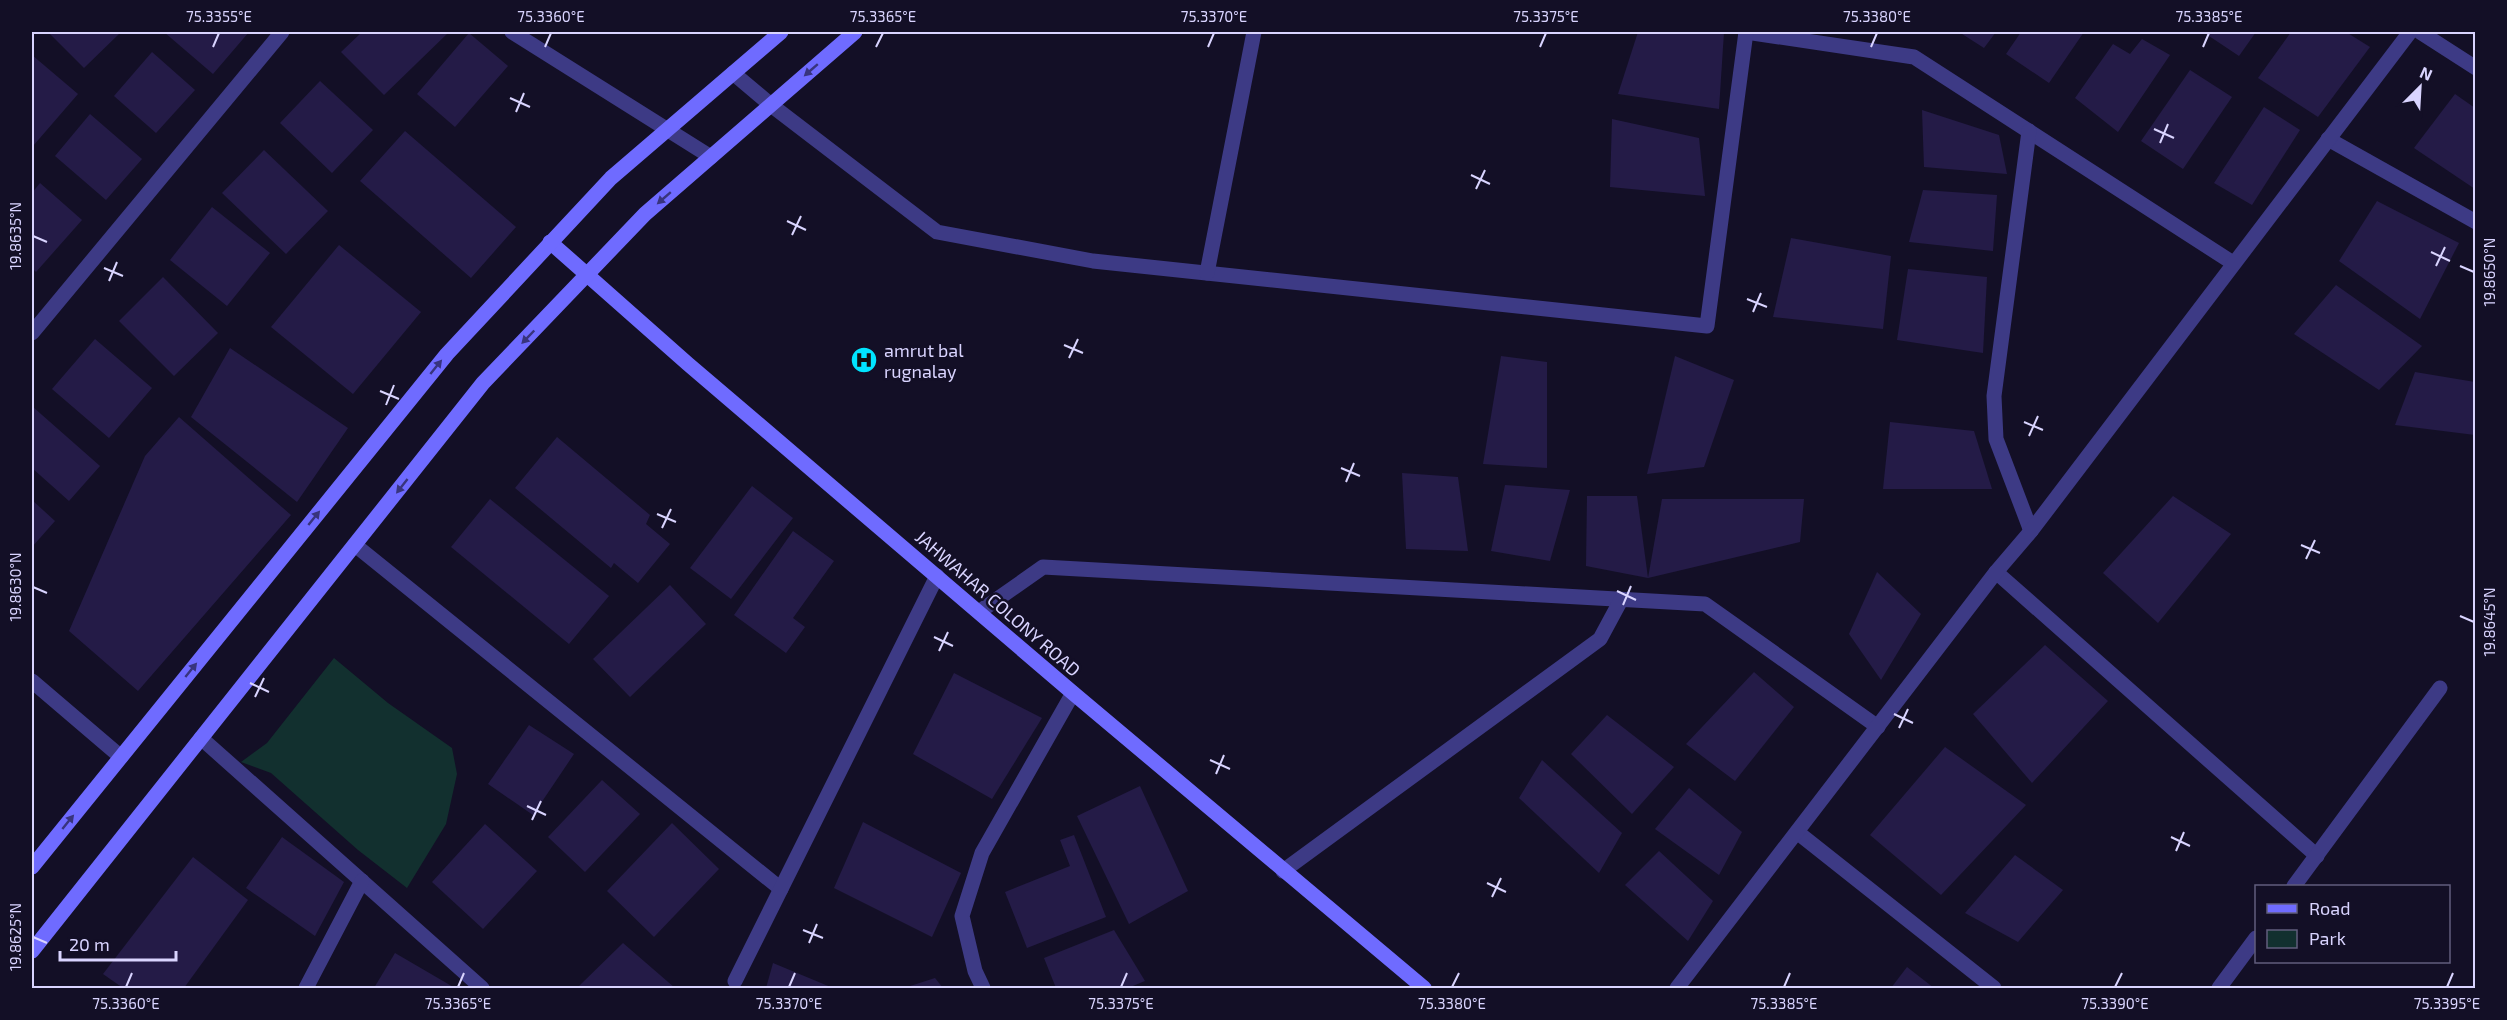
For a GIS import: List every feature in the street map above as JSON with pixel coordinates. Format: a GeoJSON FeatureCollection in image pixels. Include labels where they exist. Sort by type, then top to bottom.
{"type":"FeatureCollection","features":[{"type":"Feature","properties":{"kind":"main road"},"geometry":{"type":"LineString","coordinates":[[32,867],[447,354],[610,178],[781,32]]}},
{"type":"Feature","properties":{"kind":"main road"},"geometry":{"type":"LineString","coordinates":[[32,951],[483,383],[645,214],[855,32]]}},
{"type":"Feature","properties":{"kind":"main road","name":"JAHWAHAR COLONY ROAD"},"geometry":{"type":"LineString","coordinates":[[550,242],[1073,693],[1421,988]]}},
{"type":"Feature","properties":{"kind":"street"},"geometry":{"type":"LineString","coordinates":[[32,333],[282,32]]}},
{"type":"Feature","properties":{"kind":"street"},"geometry":{"type":"LineString","coordinates":[[513,32],[711,157]]}},
{"type":"Feature","properties":{"kind":"street"},"geometry":{"type":"LineString","coordinates":[[1207,273],[1254,32]]}},
{"type":"Feature","properties":{"kind":"street"},"geometry":{"type":"LineString","coordinates":[[733,73],[771,105],[937,232],[1093,261],[1707,326],[1746,32],[1914,57],[2233,262]]}},
{"type":"Feature","properties":{"kind":"street"},"geometry":{"type":"LineString","coordinates":[[1677,988],[1996,572],[2031,531],[2233,262],[2410,32]]}},
{"type":"Feature","properties":{"kind":"street"},"geometry":{"type":"LineString","coordinates":[[2420,32],[2475,68]]}},
{"type":"Feature","properties":{"kind":"street"},"geometry":{"type":"LineString","coordinates":[[2029,131],[1994,396],[1996,439],[2031,531]]}},
{"type":"Feature","properties":{"kind":"street"},"geometry":{"type":"LineString","coordinates":[[2328,139],[2475,222]]}},
{"type":"Feature","properties":{"kind":"street"},"geometry":{"type":"LineString","coordinates":[[355,545],[780,889]]}},
{"type":"Feature","properties":{"kind":"street"},"geometry":{"type":"LineString","coordinates":[[979,612],[1043,567],[1704,604],[1878,727]]}},
{"type":"Feature","properties":{"kind":"street"},"geometry":{"type":"LineString","coordinates":[[1996,572],[2317,856]]}},
{"type":"Feature","properties":{"kind":"street"},"geometry":{"type":"LineString","coordinates":[[735,981],[937,576]]}},
{"type":"Feature","properties":{"kind":"street"},"geometry":{"type":"LineString","coordinates":[[1283,871],[1600,639],[1621,600]]}},
{"type":"Feature","properties":{"kind":"street"},"geometry":{"type":"LineString","coordinates":[[32,681],[121,757]]}},
{"type":"Feature","properties":{"kind":"street"},"geometry":{"type":"LineString","coordinates":[[2296,885],[2440,688]]}},
{"type":"Feature","properties":{"kind":"street"},"geometry":{"type":"LineString","coordinates":[[983,988],[975,971],[962,915],[982,854],[1073,693]]}},
{"type":"Feature","properties":{"kind":"street"},"geometry":{"type":"LineString","coordinates":[[201,738],[482,988]]}},
{"type":"Feature","properties":{"kind":"street"},"geometry":{"type":"LineString","coordinates":[[1797,832],[1994,988]]}},
{"type":"Feature","properties":{"kind":"street"},"geometry":{"type":"LineString","coordinates":[[306,988],[362,881]]}},
{"type":"Feature","properties":{"kind":"street"},"geometry":{"type":"LineString","coordinates":[[2219,988],[2255,939]]}},
{"type":"Feature","properties":{"kind":"green space"},"geometry":{"type":"Polygon","coordinates":[[[334,658],[388,703],[452,748],[457,774],[446,824],[407,888],[358,850],[271,773],[241,762],[267,743],[334,658]]]}},
{"type":"Feature","properties":{"kind":"building"},"geometry":{"type":"Polygon","coordinates":[[[48,32],[121,32],[84,68],[48,32]]]}},
{"type":"Feature","properties":{"kind":"building"},"geometry":{"type":"Polygon","coordinates":[[[164,32],[249,32],[213,74],[164,32]]]}},
{"type":"Feature","properties":{"kind":"building"},"geometry":{"type":"Polygon","coordinates":[[[362,32],[449,32],[384,95],[341,52],[362,32]]]}},
{"type":"Feature","properties":{"kind":"building"},"geometry":{"type":"Polygon","coordinates":[[[1638,32],[1724,32],[1719,109],[1618,94],[1638,32]]]}},
{"type":"Feature","properties":{"kind":"building"},"geometry":{"type":"Polygon","coordinates":[[[1959,32],[1996,32],[1984,48],[1959,32]]]}},
{"type":"Feature","properties":{"kind":"building"},"geometry":{"type":"Polygon","coordinates":[[[2021,32],[2084,32],[2049,83],[2006,54],[2021,32]]]}},
{"type":"Feature","properties":{"kind":"building"},"geometry":{"type":"Polygon","coordinates":[[[2203,32],[2256,32],[2239,56],[2203,32]]]}},
{"type":"Feature","properties":{"kind":"building"},"geometry":{"type":"Polygon","coordinates":[[[2291,32],[2346,32],[2370,47],[2318,117],[2258,78],[2291,32]]]}},
{"type":"Feature","properties":{"kind":"building"},"geometry":{"type":"Polygon","coordinates":[[[469,33],[508,66],[455,127],[417,94],[469,33]]]}},
{"type":"Feature","properties":{"kind":"building"},"geometry":{"type":"Polygon","coordinates":[[[2142,39],[2170,55],[2118,132],[2075,98],[2113,44],[2130,54],[2142,39]]]}},
{"type":"Feature","properties":{"kind":"building"},"geometry":{"type":"Polygon","coordinates":[[[152,52],[195,90],[156,133],[114,96],[152,52]]]}},
{"type":"Feature","properties":{"kind":"building"},"geometry":{"type":"Polygon","coordinates":[[[32,55],[78,94],[33,146],[32,144],[32,55]]]}},
{"type":"Feature","properties":{"kind":"building"},"geometry":{"type":"Polygon","coordinates":[[[2190,70],[2232,97],[2183,169],[2141,141],[2190,70]]]}},
{"type":"Feature","properties":{"kind":"building"},"geometry":{"type":"Polygon","coordinates":[[[320,81],[373,130],[332,173],[280,123],[320,81]]]}},
{"type":"Feature","properties":{"kind":"building"},"geometry":{"type":"Polygon","coordinates":[[[2455,94],[2475,108],[2475,189],[2414,148],[2455,94]]]}},
{"type":"Feature","properties":{"kind":"building"},"geometry":{"type":"Polygon","coordinates":[[[2264,107],[2300,130],[2252,205],[2214,183],[2264,107]]]}},
{"type":"Feature","properties":{"kind":"building"},"geometry":{"type":"Polygon","coordinates":[[[1922,110],[1999,135],[2007,174],[1924,167],[1922,110]]]}},
{"type":"Feature","properties":{"kind":"building"},"geometry":{"type":"Polygon","coordinates":[[[90,114],[142,159],[106,200],[55,156],[90,114]]]}},
{"type":"Feature","properties":{"kind":"building"},"geometry":{"type":"Polygon","coordinates":[[[1612,119],[1699,138],[1705,196],[1610,187],[1612,119]]]}},
{"type":"Feature","properties":{"kind":"building"},"geometry":{"type":"Polygon","coordinates":[[[405,131],[516,227],[471,278],[360,181],[405,131]]]}},
{"type":"Feature","properties":{"kind":"building"},"geometry":{"type":"Polygon","coordinates":[[[264,150],[328,211],[286,254],[222,193],[264,150]]]}},
{"type":"Feature","properties":{"kind":"building"},"geometry":{"type":"Polygon","coordinates":[[[40,183],[82,220],[36,272],[32,268],[32,193],[40,183]]]}},
{"type":"Feature","properties":{"kind":"building"},"geometry":{"type":"Polygon","coordinates":[[[1923,190],[1997,195],[1993,251],[1909,242],[1923,190]]]}},
{"type":"Feature","properties":{"kind":"building"},"geometry":{"type":"Polygon","coordinates":[[[2377,201],[2459,243],[2420,319],[2339,261],[2377,201]]]}},
{"type":"Feature","properties":{"kind":"building"},"geometry":{"type":"Polygon","coordinates":[[[212,207],[270,253],[227,306],[170,260],[212,207]]]}},
{"type":"Feature","properties":{"kind":"building"},"geometry":{"type":"Polygon","coordinates":[[[1791,238],[1891,256],[1883,329],[1773,317],[1791,238]]]}},
{"type":"Feature","properties":{"kind":"building"},"geometry":{"type":"Polygon","coordinates":[[[339,245],[421,312],[353,394],[271,327],[339,245]]]}},
{"type":"Feature","properties":{"kind":"building"},"geometry":{"type":"Polygon","coordinates":[[[1908,269],[1987,277],[1983,353],[1897,340],[1908,269]]]}},
{"type":"Feature","properties":{"kind":"building"},"geometry":{"type":"Polygon","coordinates":[[[163,277],[218,333],[174,376],[119,321],[163,277]]]}},
{"type":"Feature","properties":{"kind":"building"},"geometry":{"type":"Polygon","coordinates":[[[2336,285],[2422,346],[2379,390],[2294,334],[2336,285]]]}},
{"type":"Feature","properties":{"kind":"building"},"geometry":{"type":"Polygon","coordinates":[[[95,339],[152,388],[109,438],[52,389],[95,339]]]}},
{"type":"Feature","properties":{"kind":"building"},"geometry":{"type":"Polygon","coordinates":[[[230,348],[348,428],[297,502],[191,417],[230,348]]]}},
{"type":"Feature","properties":{"kind":"building"},"geometry":{"type":"Polygon","coordinates":[[[1501,356],[1547,362],[1547,468],[1483,464],[1501,356]]]}},
{"type":"Feature","properties":{"kind":"building"},"geometry":{"type":"Polygon","coordinates":[[[1675,356],[1734,380],[1704,467],[1647,474],[1675,356]]]}},
{"type":"Feature","properties":{"kind":"building"},"geometry":{"type":"Polygon","coordinates":[[[2415,372],[2475,382],[2475,435],[2395,425],[2415,372]]]}},
{"type":"Feature","properties":{"kind":"building"},"geometry":{"type":"Polygon","coordinates":[[[33,407],[100,466],[69,501],[32,468],[33,407]]]}},
{"type":"Feature","properties":{"kind":"building"},"geometry":{"type":"Polygon","coordinates":[[[179,417],[291,515],[138,691],[69,631],[145,456],[179,417]]]}},
{"type":"Feature","properties":{"kind":"building"},"geometry":{"type":"Polygon","coordinates":[[[1890,422],[1974,431],[1992,489],[1883,489],[1890,422]]]}},
{"type":"Feature","properties":{"kind":"building"},"geometry":{"type":"Polygon","coordinates":[[[557,437],[650,515],[646,524],[670,544],[638,583],[614,563],[611,568],[515,488],[557,437]]]}},
{"type":"Feature","properties":{"kind":"building"},"geometry":{"type":"Polygon","coordinates":[[[1402,473],[1458,477],[1468,551],[1406,549],[1402,473]]]}},
{"type":"Feature","properties":{"kind":"building"},"geometry":{"type":"Polygon","coordinates":[[[1505,485],[1570,490],[1550,561],[1491,551],[1505,485]]]}},
{"type":"Feature","properties":{"kind":"building"},"geometry":{"type":"Polygon","coordinates":[[[752,486],[793,518],[731,599],[690,568],[752,486]]]}},
{"type":"Feature","properties":{"kind":"building"},"geometry":{"type":"Polygon","coordinates":[[[1587,496],[1637,496],[1648,578],[1586,566],[1587,496]]]}},
{"type":"Feature","properties":{"kind":"building"},"geometry":{"type":"Polygon","coordinates":[[[2173,496],[2231,534],[2158,623],[2103,573],[2173,496]]]}},
{"type":"Feature","properties":{"kind":"building"},"geometry":{"type":"Polygon","coordinates":[[[490,499],[609,596],[569,644],[451,547],[490,499]]]}},
{"type":"Feature","properties":{"kind":"building"},"geometry":{"type":"Polygon","coordinates":[[[1662,499],[1804,499],[1800,542],[1648,578],[1662,499]]]}},
{"type":"Feature","properties":{"kind":"building"},"geometry":{"type":"Polygon","coordinates":[[[32,500],[55,521],[32,547],[32,500]]]}},
{"type":"Feature","properties":{"kind":"building"},"geometry":{"type":"Polygon","coordinates":[[[793,531],[834,561],[793,618],[805,627],[786,653],[734,615],[793,531]]]}},
{"type":"Feature","properties":{"kind":"building"},"geometry":{"type":"Polygon","coordinates":[[[1877,572],[1921,614],[1881,680],[1849,634],[1877,572]]]}},
{"type":"Feature","properties":{"kind":"building"},"geometry":{"type":"Polygon","coordinates":[[[670,585],[706,624],[630,697],[593,659],[670,585]]]}},
{"type":"Feature","properties":{"kind":"building"},"geometry":{"type":"Polygon","coordinates":[[[2045,645],[2108,701],[2032,783],[1973,714],[2045,645]]]}},
{"type":"Feature","properties":{"kind":"building"},"geometry":{"type":"Polygon","coordinates":[[[1754,672],[1794,707],[1735,781],[1686,744],[1754,672]]]}},
{"type":"Feature","properties":{"kind":"building"},"geometry":{"type":"Polygon","coordinates":[[[954,673],[1042,718],[992,799],[913,754],[954,673]]]}},
{"type":"Feature","properties":{"kind":"building"},"geometry":{"type":"Polygon","coordinates":[[[1607,715],[1674,767],[1632,814],[1571,754],[1607,715]]]}},
{"type":"Feature","properties":{"kind":"building"},"geometry":{"type":"Polygon","coordinates":[[[529,725],[574,754],[533,815],[488,784],[529,725]]]}},
{"type":"Feature","properties":{"kind":"building"},"geometry":{"type":"Polygon","coordinates":[[[1945,747],[2026,805],[1941,895],[1870,835],[1945,747]]]}},
{"type":"Feature","properties":{"kind":"building"},"geometry":{"type":"Polygon","coordinates":[[[1542,760],[1622,833],[1599,873],[1519,798],[1542,760]]]}},
{"type":"Feature","properties":{"kind":"building"},"geometry":{"type":"Polygon","coordinates":[[[602,780],[640,814],[585,872],[548,837],[602,780]]]}},
{"type":"Feature","properties":{"kind":"building"},"geometry":{"type":"Polygon","coordinates":[[[1140,786],[1188,891],[1129,924],[1077,816],[1140,786]]]}},
{"type":"Feature","properties":{"kind":"building"},"geometry":{"type":"Polygon","coordinates":[[[1689,788],[1742,832],[1719,875],[1655,829],[1689,788]]]}},
{"type":"Feature","properties":{"kind":"building"},"geometry":{"type":"Polygon","coordinates":[[[863,822],[961,873],[932,937],[834,888],[863,822]]]}},
{"type":"Feature","properties":{"kind":"building"},"geometry":{"type":"Polygon","coordinates":[[[672,823],[719,869],[654,937],[607,891],[672,823]]]}},
{"type":"Feature","properties":{"kind":"building"},"geometry":{"type":"Polygon","coordinates":[[[485,824],[537,871],[483,929],[432,882],[485,824]]]}},
{"type":"Feature","properties":{"kind":"building"},"geometry":{"type":"Polygon","coordinates":[[[1074,835],[1106,917],[1027,948],[1005,892],[1070,866],[1060,840],[1074,835]]]}},
{"type":"Feature","properties":{"kind":"building"},"geometry":{"type":"Polygon","coordinates":[[[282,837],[344,882],[315,936],[246,888],[282,837]]]}},
{"type":"Feature","properties":{"kind":"building"},"geometry":{"type":"Polygon","coordinates":[[[1659,851],[1713,901],[1688,941],[1625,885],[1659,851]]]}},
{"type":"Feature","properties":{"kind":"building"},"geometry":{"type":"Polygon","coordinates":[[[2015,855],[2063,890],[2018,942],[1965,913],[2015,855]]]}},
{"type":"Feature","properties":{"kind":"building"},"geometry":{"type":"Polygon","coordinates":[[[193,857],[248,900],[184,988],[123,988],[103,974],[193,857]]]}},
{"type":"Feature","properties":{"kind":"building"},"geometry":{"type":"Polygon","coordinates":[[[1114,930],[1145,981],[1128,988],[1056,988],[1044,958],[1114,930]]]}},
{"type":"Feature","properties":{"kind":"building"},"geometry":{"type":"Polygon","coordinates":[[[623,943],[675,988],[577,988],[623,943]]]}},
{"type":"Feature","properties":{"kind":"building"},"geometry":{"type":"Polygon","coordinates":[[[395,953],[455,988],[374,988],[395,953]]]}},
{"type":"Feature","properties":{"kind":"building"},"geometry":{"type":"Polygon","coordinates":[[[773,963],[833,988],[766,988],[773,963]]]}},
{"type":"Feature","properties":{"kind":"building"},"geometry":{"type":"Polygon","coordinates":[[[1907,967],[1934,988],[1891,988],[1907,967]]]}},
{"type":"Feature","properties":{"kind":"building"},"geometry":{"type":"Polygon","coordinates":[[[935,978],[943,988],[904,988],[935,978]]]}},
{"type":"Feature","properties":{"kind":"place","name":"amrut bal rugnalay"},"geometry":{"type":"Point","coordinates":[864,360]}}]}
